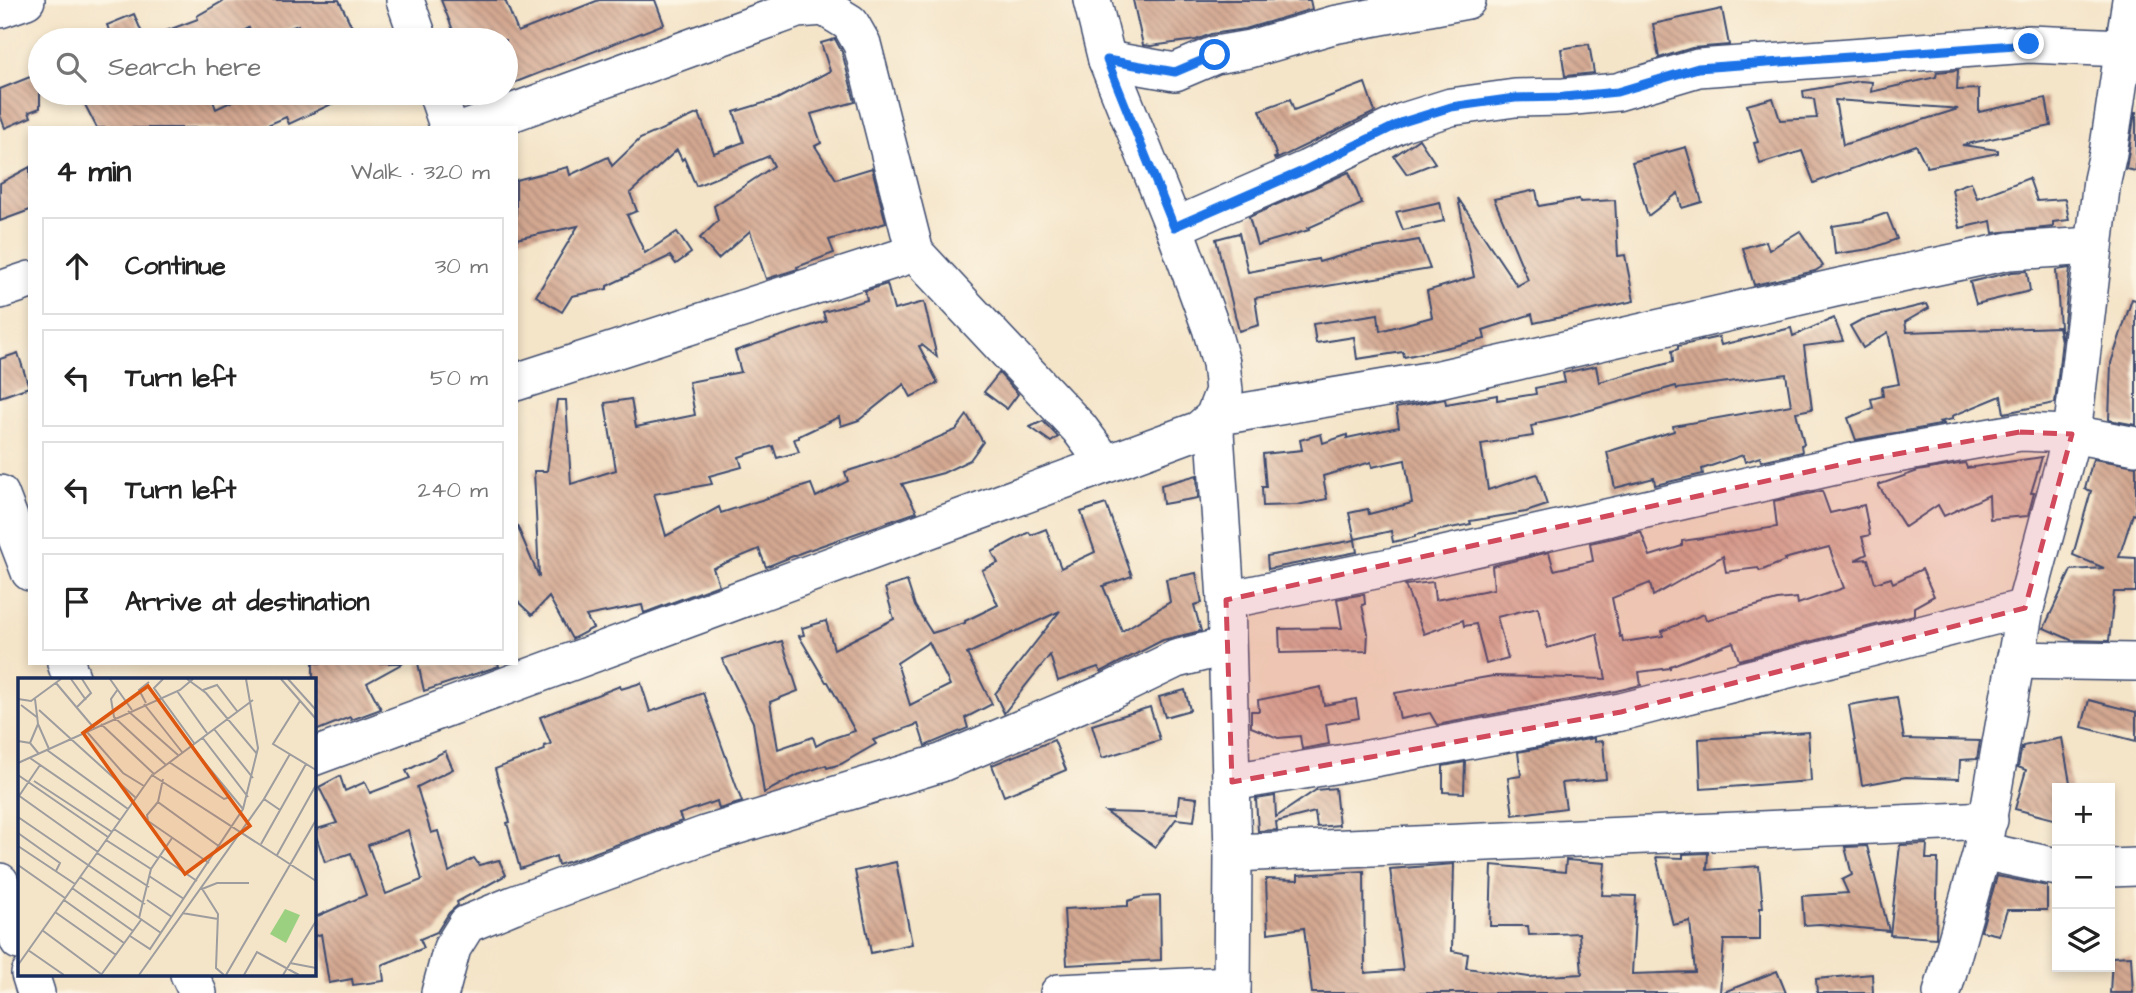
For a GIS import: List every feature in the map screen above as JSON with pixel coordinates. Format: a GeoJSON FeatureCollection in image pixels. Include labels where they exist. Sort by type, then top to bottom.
{"type":"FeatureCollection","features":[{"type":"Feature","properties":{"kind":"street"},"geometry":{"type":"LineString","coordinates":[[0,9],[26,0]]}},
{"type":"Feature","properties":{"kind":"street"},"geometry":{"type":"LineString","coordinates":[[405,0],[415,28]]}},
{"type":"Feature","properties":{"kind":"street"},"geometry":{"type":"LineString","coordinates":[[315,756],[1199,430],[1214,416],[1224,391],[1221,363],[1211,328],[1107,60],[1092,0]]}},
{"type":"Feature","properties":{"kind":"street"},"geometry":{"type":"LineString","coordinates":[[1107,60],[1175,72],[1215,55],[1250,49],[1333,25],[1466,0]]}},
{"type":"Feature","properties":{"kind":"street"},"geometry":{"type":"LineString","coordinates":[[1942,993],[1986,835],[2025,608],[2072,434],[2102,180],[2123,147],[2124,48],[2131,0]]}},
{"type":"Feature","properties":{"kind":"street"},"geometry":{"type":"LineString","coordinates":[[475,126],[797,9],[824,7],[849,23],[862,44],[915,253],[1071,419],[1105,463]]}},
{"type":"Feature","properties":{"kind":"street"},"geometry":{"type":"LineString","coordinates":[[1174,227],[1307,169],[1403,122],[1451,107],[1515,98],[1617,92],[1698,68],[2029,44],[2124,48]]}},
{"type":"Feature","properties":{"kind":"street"},"geometry":{"type":"LineString","coordinates":[[441,105],[448,126]]}},
{"type":"Feature","properties":{"kind":"street"},"geometry":{"type":"LineString","coordinates":[[1214,416],[1439,379],[2009,251],[2094,246]]}},
{"type":"Feature","properties":{"kind":"street"},"geometry":{"type":"LineString","coordinates":[[518,381],[915,253]]}},
{"type":"Feature","properties":{"kind":"street"},"geometry":{"type":"LineString","coordinates":[[0,290],[28,281]]}},
{"type":"Feature","properties":{"kind":"street"},"geometry":{"type":"LineString","coordinates":[[1059,993],[1232,989],[1232,782],[1226,600],[1214,416]]}},
{"type":"Feature","properties":{"kind":"street"},"geometry":{"type":"LineString","coordinates":[[1226,600],[1395,566],[1857,461],[2020,432],[2072,434],[2136,446]]}},
{"type":"Feature","properties":{"kind":"street"},"geometry":{"type":"LineString","coordinates":[[0,494],[26,553]]}},
{"type":"Feature","properties":{"kind":"street"},"geometry":{"type":"LineString","coordinates":[[1232,782],[1621,712],[2025,608]]}},
{"type":"Feature","properties":{"kind":"street"},"geometry":{"type":"LineString","coordinates":[[440,993],[452,948],[467,924],[705,835],[941,764],[1110,691],[1176,659],[1227,646]]}},
{"type":"Feature","properties":{"kind":"street"},"geometry":{"type":"LineString","coordinates":[[2015,660],[2136,662]]}},
{"type":"Feature","properties":{"kind":"street"},"geometry":{"type":"LineString","coordinates":[[1233,853],[1986,835],[2052,865]]}},
{"type":"Feature","properties":{"kind":"street"},"geometry":{"type":"LineString","coordinates":[[0,874],[18,866]]}},
{"type":"Feature","properties":{"kind":"street"},"geometry":{"type":"LineString","coordinates":[[2115,867],[2136,867]]}},
{"type":"Feature","properties":{"kind":"street"},"geometry":{"type":"LineString","coordinates":[[0,883],[18,938]]}},
{"type":"Feature","properties":{"kind":"street"},"geometry":{"type":"LineString","coordinates":[[31,976],[36,993]]}},
{"type":"Feature","properties":{"kind":"street"},"geometry":{"type":"LineString","coordinates":[[190,976],[198,993]]}},
{"type":"Feature","properties":{"kind":"highlighted area"},"geometry":{"type":"Polygon","coordinates":[[[2020,432],[2072,434],[2025,608],[1621,712],[1232,782],[1226,600],[1857,461],[2020,432]]]}},
{"type":"Feature","properties":{"kind":"building"},"geometry":{"type":"Polygon","coordinates":[[[225,0],[339,0],[353,28],[299,28],[298,25],[289,28],[174,28],[198,19],[197,16],[225,0]]]}},
{"type":"Feature","properties":{"kind":"building"},"geometry":{"type":"Polygon","coordinates":[[[441,0],[505,0],[516,28],[452,28],[441,0]]]}},
{"type":"Feature","properties":{"kind":"building"},"geometry":{"type":"Polygon","coordinates":[[[599,0],[655,0],[664,24],[518,81],[518,32],[599,0]]]}},
{"type":"Feature","properties":{"kind":"building"},"geometry":{"type":"Polygon","coordinates":[[[1133,0],[1310,0],[1312,9],[1245,29],[1211,34],[1196,40],[1151,46],[1143,45],[1133,0]]]}},
{"type":"Feature","properties":{"kind":"building"},"geometry":{"type":"Polygon","coordinates":[[[1722,9],[1729,45],[1692,48],[1659,58],[1653,24],[1722,9]]]}},
{"type":"Feature","properties":{"kind":"building"},"geometry":{"type":"Polygon","coordinates":[[[134,14],[140,28],[108,28],[107,25],[134,14]]]}},
{"type":"Feature","properties":{"kind":"building"},"geometry":{"type":"Polygon","coordinates":[[[835,39],[842,52],[855,102],[811,114],[821,143],[815,146],[836,179],[872,168],[886,223],[829,240],[834,253],[766,279],[750,231],[718,259],[700,238],[718,221],[714,206],[774,166],[769,156],[696,186],[684,158],[682,160],[677,150],[630,193],[637,211],[627,215],[645,253],[677,232],[691,253],[676,264],[670,256],[607,286],[607,289],[572,296],[562,312],[536,296],[578,226],[518,239],[518,180],[568,167],[570,175],[608,157],[612,166],[640,139],[699,113],[714,153],[744,142],[734,112],[777,99],[830,71],[821,43],[835,39]]]}},
{"type":"Feature","properties":{"kind":"building"},"geometry":{"type":"Polygon","coordinates":[[[1589,44],[1594,73],[1565,76],[1561,49],[1589,44]]]}},
{"type":"Feature","properties":{"kind":"building"},"geometry":{"type":"Polygon","coordinates":[[[1958,70],[1957,90],[1979,89],[1979,112],[2046,98],[2051,126],[1962,145],[1998,150],[1998,153],[1927,167],[1916,145],[1814,183],[1802,151],[1760,164],[1754,143],[1758,142],[1747,105],[1773,98],[1780,120],[1817,118],[1814,99],[1804,98],[1803,91],[1860,81],[1872,82],[1871,92],[1936,77],[1937,72],[1958,70]],[[1835,100],[1843,145],[1958,109],[1835,100]]]}},
{"type":"Feature","properties":{"kind":"building"},"geometry":{"type":"Polygon","coordinates":[[[28,78],[28,105],[40,105],[40,108],[29,112],[31,117],[5,128],[0,115],[0,89],[28,78]]]}},
{"type":"Feature","properties":{"kind":"building"},"geometry":{"type":"Polygon","coordinates":[[[1365,83],[1375,112],[1275,160],[1277,157],[1260,110],[1290,99],[1294,110],[1365,83]]]}},
{"type":"Feature","properties":{"kind":"building"},"geometry":{"type":"Polygon","coordinates":[[[85,105],[214,105],[216,109],[224,105],[329,105],[289,124],[286,117],[266,126],[96,126],[85,105]]]}},
{"type":"Feature","properties":{"kind":"building"},"geometry":{"type":"Polygon","coordinates":[[[2136,112],[2136,171],[2126,169],[2136,112]]]}},
{"type":"Feature","properties":{"kind":"building"},"geometry":{"type":"Polygon","coordinates":[[[1419,139],[1435,163],[1407,174],[1394,156],[1419,139]]]}},
{"type":"Feature","properties":{"kind":"building"},"geometry":{"type":"Polygon","coordinates":[[[1686,147],[1702,202],[1682,208],[1678,193],[1648,216],[1632,162],[1686,147]]]}},
{"type":"Feature","properties":{"kind":"building"},"geometry":{"type":"Polygon","coordinates":[[[28,168],[28,211],[0,221],[0,183],[28,168]]]}},
{"type":"Feature","properties":{"kind":"building"},"geometry":{"type":"Polygon","coordinates":[[[1349,172],[1362,204],[1308,228],[1309,230],[1257,245],[1249,217],[1349,172]]]}},
{"type":"Feature","properties":{"kind":"building"},"geometry":{"type":"Polygon","coordinates":[[[2029,178],[2037,201],[2065,199],[2069,220],[2053,222],[2053,227],[1993,233],[1991,221],[1960,228],[1952,189],[1971,182],[1977,198],[2029,178]]]}},
{"type":"Feature","properties":{"kind":"building"},"geometry":{"type":"Polygon","coordinates":[[[1536,190],[1539,206],[1579,199],[1580,202],[1615,200],[1618,256],[1625,255],[1634,301],[1534,323],[1532,314],[1483,330],[1485,339],[1404,357],[1403,352],[1357,359],[1354,337],[1316,343],[1313,324],[1378,314],[1380,331],[1432,317],[1427,291],[1474,277],[1458,198],[1517,286],[1528,280],[1494,199],[1536,190]]]}},
{"type":"Feature","properties":{"kind":"building"},"geometry":{"type":"Polygon","coordinates":[[[1440,202],[1444,221],[1403,230],[1396,212],[1440,202]]]}},
{"type":"Feature","properties":{"kind":"building"},"geometry":{"type":"Polygon","coordinates":[[[1887,213],[1897,239],[1870,249],[1835,254],[1832,226],[1864,221],[1887,213]]]}},
{"type":"Feature","properties":{"kind":"building"},"geometry":{"type":"Polygon","coordinates":[[[1800,231],[1823,266],[1815,271],[1754,285],[1743,248],[1766,241],[1769,250],[1800,231]]]}},
{"type":"Feature","properties":{"kind":"building"},"geometry":{"type":"Polygon","coordinates":[[[1239,233],[1248,272],[1318,259],[1319,262],[1358,251],[1419,240],[1430,269],[1255,298],[1259,325],[1239,331],[1216,239],[1239,233]]]}},
{"type":"Feature","properties":{"kind":"building"},"geometry":{"type":"Polygon","coordinates":[[[2070,268],[2055,403],[2004,413],[2001,396],[1952,416],[1953,419],[1938,422],[1945,424],[1856,440],[1848,418],[1873,408],[1871,399],[1883,396],[1882,387],[1899,384],[1888,332],[1863,348],[1850,326],[1861,320],[1927,304],[1929,308],[1905,322],[1907,332],[2058,327],[2061,341],[2056,270],[2070,268]]]}},
{"type":"Feature","properties":{"kind":"building"},"geometry":{"type":"Polygon","coordinates":[[[2027,271],[2030,291],[1976,304],[1970,282],[2027,271]]]}},
{"type":"Feature","properties":{"kind":"building"},"geometry":{"type":"Polygon","coordinates":[[[887,284],[894,310],[924,302],[937,357],[922,345],[919,346],[938,383],[911,397],[904,384],[859,420],[841,426],[839,417],[799,436],[794,439],[799,452],[777,458],[773,446],[739,457],[742,467],[709,476],[712,484],[654,494],[666,536],[719,507],[721,513],[811,484],[816,497],[848,481],[845,472],[892,457],[956,430],[967,415],[983,442],[970,460],[943,473],[902,484],[917,512],[766,567],[759,549],[713,568],[719,585],[644,613],[642,605],[586,616],[593,628],[572,639],[549,597],[532,615],[518,602],[518,528],[539,577],[534,471],[547,471],[557,400],[566,400],[571,484],[616,470],[605,403],[631,399],[636,427],[695,415],[689,382],[741,372],[735,351],[826,321],[823,312],[867,300],[865,291],[887,284]]]}},
{"type":"Feature","properties":{"kind":"building"},"geometry":{"type":"Polygon","coordinates":[[[2132,299],[2136,300],[2136,425],[2109,420],[2111,363],[2132,299]]]}},
{"type":"Feature","properties":{"kind":"building"},"geometry":{"type":"Polygon","coordinates":[[[1834,318],[1843,341],[1804,346],[1812,409],[1796,412],[1804,444],[1801,445],[1802,452],[1761,461],[1760,457],[1745,462],[1743,455],[1702,469],[1703,474],[1655,485],[1654,478],[1615,488],[1607,452],[1674,431],[1673,426],[1791,405],[1786,374],[1677,389],[1676,386],[1536,423],[1531,426],[1533,436],[1481,444],[1488,490],[1537,474],[1547,505],[1526,512],[1470,521],[1471,524],[1393,542],[1391,531],[1355,539],[1349,513],[1368,509],[1369,514],[1412,503],[1405,460],[1372,467],[1371,462],[1323,476],[1327,499],[1297,505],[1263,506],[1262,487],[1266,487],[1263,454],[1302,450],[1300,440],[1321,434],[1323,443],[1347,435],[1347,438],[1399,427],[1396,408],[1445,399],[1446,404],[1497,395],[1497,400],[1536,394],[1535,388],[1565,382],[1563,373],[1596,366],[1599,382],[1673,362],[1672,351],[1678,349],[1678,346],[1719,337],[1721,345],[1791,328],[1793,336],[1834,318]]]}},
{"type":"Feature","properties":{"kind":"building"},"geometry":{"type":"Polygon","coordinates":[[[18,353],[28,387],[0,397],[0,359],[18,353]]]}},
{"type":"Feature","properties":{"kind":"building"},"geometry":{"type":"Polygon","coordinates":[[[999,373],[1018,394],[1007,409],[984,392],[999,373]]]}},
{"type":"Feature","properties":{"kind":"building"},"geometry":{"type":"Polygon","coordinates":[[[1043,421],[1058,437],[1051,442],[1030,427],[1043,421]]]}},
{"type":"Feature","properties":{"kind":"building"},"geometry":{"type":"Polygon","coordinates":[[[2042,457],[2031,493],[2034,493],[2028,516],[1990,519],[1989,495],[1944,516],[1938,505],[1905,527],[1878,485],[1918,471],[1965,463],[1967,468],[2042,457]]]}},
{"type":"Feature","properties":{"kind":"building"},"geometry":{"type":"Polygon","coordinates":[[[2093,459],[2136,466],[2136,515],[2133,514],[2119,557],[2136,558],[2136,592],[2114,592],[2109,641],[2071,640],[2044,628],[2071,570],[2104,568],[2073,555],[2091,491],[2085,489],[2093,459]]]}},
{"type":"Feature","properties":{"kind":"building"},"geometry":{"type":"Polygon","coordinates":[[[1197,475],[1198,498],[1163,504],[1161,485],[1197,475]]]}},
{"type":"Feature","properties":{"kind":"building"},"geometry":{"type":"Polygon","coordinates":[[[1822,491],[1830,513],[1864,505],[1870,535],[1862,537],[1867,554],[1855,560],[1868,559],[1875,583],[1891,578],[1893,583],[1922,569],[1934,596],[1914,607],[1914,615],[1739,660],[1733,642],[1670,668],[1639,672],[1641,685],[1616,691],[1437,725],[1430,713],[1400,719],[1395,693],[1493,676],[1606,679],[1597,634],[1547,648],[1538,607],[1497,617],[1508,658],[1486,664],[1476,624],[1464,626],[1463,620],[1424,634],[1405,585],[1433,582],[1435,600],[1494,589],[1492,566],[1549,552],[1554,570],[1593,561],[1590,543],[1641,532],[1650,556],[1682,546],[1682,541],[1777,527],[1774,501],[1822,491]],[[1829,547],[1784,559],[1785,561],[1760,571],[1758,568],[1726,572],[1723,556],[1653,596],[1650,583],[1612,598],[1623,642],[1663,636],[1662,631],[1704,614],[1706,620],[1777,600],[1797,598],[1798,604],[1844,588],[1829,547]]]}},
{"type":"Feature","properties":{"kind":"building"},"geometry":{"type":"Polygon","coordinates":[[[1106,504],[1132,576],[1103,586],[1122,631],[1170,602],[1166,579],[1196,573],[1202,603],[1194,605],[1201,631],[1163,640],[1101,672],[1098,667],[1058,681],[1050,655],[1004,713],[995,694],[1060,611],[967,654],[992,704],[965,718],[968,728],[925,746],[918,724],[873,740],[876,744],[841,764],[827,768],[826,765],[798,775],[764,793],[753,722],[722,659],[782,641],[798,691],[770,702],[778,749],[813,737],[816,746],[855,731],[799,636],[804,635],[802,628],[826,621],[834,649],[894,619],[885,588],[907,581],[915,606],[932,633],[965,623],[998,605],[982,570],[998,563],[992,552],[1029,532],[1031,535],[1046,529],[1061,568],[1095,552],[1081,512],[1106,504]],[[929,642],[897,663],[910,705],[950,685],[929,642]]]}},
{"type":"Feature","properties":{"kind":"building"},"geometry":{"type":"Polygon","coordinates":[[[1355,540],[1357,552],[1268,569],[1267,556],[1355,540]]]}},
{"type":"Feature","properties":{"kind":"building"},"geometry":{"type":"Polygon","coordinates":[[[1364,594],[1365,604],[1362,605],[1368,633],[1367,651],[1280,653],[1279,629],[1342,628],[1337,599],[1364,594]]]}},
{"type":"Feature","properties":{"kind":"building"},"geometry":{"type":"Polygon","coordinates":[[[313,665],[399,665],[367,683],[381,709],[351,720],[350,717],[315,731],[313,665]]]}},
{"type":"Feature","properties":{"kind":"building"},"geometry":{"type":"Polygon","coordinates":[[[418,665],[499,665],[499,666],[424,691],[418,665]]]}},
{"type":"Feature","properties":{"kind":"building"},"geometry":{"type":"Polygon","coordinates":[[[641,683],[650,712],[703,693],[742,802],[719,809],[717,801],[679,814],[682,821],[574,860],[558,865],[556,856],[520,869],[495,769],[545,750],[544,746],[551,744],[540,717],[620,686],[621,689],[641,683]]]}},
{"type":"Feature","properties":{"kind":"building"},"geometry":{"type":"Polygon","coordinates":[[[1321,687],[1324,705],[1356,699],[1359,718],[1326,724],[1329,744],[1302,749],[1300,736],[1278,738],[1251,727],[1251,711],[1259,711],[1258,700],[1321,687]]]}},
{"type":"Feature","properties":{"kind":"building"},"geometry":{"type":"Polygon","coordinates":[[[1185,690],[1190,710],[1165,717],[1159,697],[1185,690]]]}},
{"type":"Feature","properties":{"kind":"building"},"geometry":{"type":"Polygon","coordinates":[[[1897,697],[1904,739],[1980,741],[1977,759],[1960,760],[1959,779],[1906,777],[1862,785],[1849,705],[1897,697]]]}},
{"type":"Feature","properties":{"kind":"building"},"geometry":{"type":"Polygon","coordinates":[[[2089,700],[2136,712],[2136,741],[2082,727],[2089,700]]]}},
{"type":"Feature","properties":{"kind":"building"},"geometry":{"type":"Polygon","coordinates":[[[1150,707],[1160,740],[1102,758],[1092,725],[1150,707]]]}},
{"type":"Feature","properties":{"kind":"building"},"geometry":{"type":"Polygon","coordinates":[[[1808,732],[1811,781],[1701,789],[1699,739],[1808,732]]]}},
{"type":"Feature","properties":{"kind":"building"},"geometry":{"type":"Polygon","coordinates":[[[1594,738],[1594,742],[1603,741],[1606,779],[1562,783],[1566,808],[1513,815],[1508,778],[1521,776],[1518,752],[1594,738]]]}},
{"type":"Feature","properties":{"kind":"building"},"geometry":{"type":"Polygon","coordinates":[[[2062,738],[2070,783],[2052,783],[2052,819],[2015,809],[2026,770],[2018,767],[2023,746],[2062,738]]]}},
{"type":"Feature","properties":{"kind":"building"},"geometry":{"type":"Polygon","coordinates":[[[1054,740],[1066,770],[1004,796],[992,765],[1054,740]]]}},
{"type":"Feature","properties":{"kind":"building"},"geometry":{"type":"Polygon","coordinates":[[[445,751],[453,769],[417,787],[431,833],[438,831],[449,872],[474,858],[479,865],[499,860],[506,875],[457,902],[458,905],[449,913],[437,932],[420,939],[424,948],[382,965],[384,981],[353,985],[352,979],[329,983],[321,934],[315,936],[315,917],[366,895],[351,853],[325,862],[315,830],[337,823],[319,787],[340,776],[345,791],[365,782],[370,793],[410,778],[406,771],[445,751]],[[408,830],[368,845],[386,894],[422,880],[408,830]]]}},
{"type":"Feature","properties":{"kind":"building"},"geometry":{"type":"Polygon","coordinates":[[[1465,762],[1464,793],[1443,792],[1443,766],[1465,762]]]}},
{"type":"Feature","properties":{"kind":"building"},"geometry":{"type":"Polygon","coordinates":[[[1335,788],[1339,825],[1317,827],[1315,812],[1276,822],[1277,830],[1258,831],[1256,799],[1275,796],[1276,817],[1316,790],[1335,788]]]}},
{"type":"Feature","properties":{"kind":"building"},"geometry":{"type":"Polygon","coordinates":[[[1179,796],[1197,798],[1194,821],[1176,819],[1155,847],[1106,812],[1177,814],[1179,796]]]}},
{"type":"Feature","properties":{"kind":"building"},"geometry":{"type":"Polygon","coordinates":[[[1927,844],[1926,859],[1938,859],[1936,938],[1890,935],[1900,845],[1927,844]]]}},
{"type":"Feature","properties":{"kind":"building"},"geometry":{"type":"Polygon","coordinates":[[[1867,846],[1889,931],[1820,924],[1804,925],[1802,896],[1848,893],[1842,880],[1852,875],[1845,847],[1867,846]]]}},
{"type":"Feature","properties":{"kind":"building"},"geometry":{"type":"Polygon","coordinates":[[[1708,853],[1707,870],[1759,866],[1763,908],[1760,908],[1760,940],[1724,940],[1720,993],[1312,993],[1304,928],[1268,933],[1266,879],[1298,880],[1298,875],[1364,871],[1365,973],[1403,970],[1390,869],[1454,864],[1452,951],[1468,954],[1466,968],[1529,977],[1582,974],[1579,933],[1529,935],[1528,926],[1490,926],[1492,865],[1565,872],[1566,860],[1605,863],[1602,895],[1636,896],[1632,974],[1695,972],[1690,921],[1673,925],[1656,857],[1683,858],[1683,854],[1708,853]]]}},
{"type":"Feature","properties":{"kind":"building"},"geometry":{"type":"Polygon","coordinates":[[[896,862],[912,944],[871,953],[855,871],[896,862]]]}},
{"type":"Feature","properties":{"kind":"building"},"geometry":{"type":"Polygon","coordinates":[[[1997,876],[2047,886],[2047,910],[2007,910],[1999,935],[1981,931],[1997,876]]]}},
{"type":"Feature","properties":{"kind":"building"},"geometry":{"type":"Polygon","coordinates":[[[1160,896],[1161,960],[1067,965],[1064,909],[1128,906],[1128,901],[1160,896]]]}},
{"type":"Feature","properties":{"kind":"building"},"geometry":{"type":"Polygon","coordinates":[[[2131,956],[2133,993],[2110,993],[2115,957],[2131,956]]]}},
{"type":"Feature","properties":{"kind":"building"},"geometry":{"type":"Polygon","coordinates":[[[1777,971],[1786,993],[1724,993],[1724,992],[1777,971]]]}},
{"type":"Feature","properties":{"kind":"building"},"geometry":{"type":"Polygon","coordinates":[[[1872,974],[1873,993],[1817,993],[1816,979],[1872,974]]]}},
{"type":"Feature","properties":{"kind":"route"},"geometry":{"type":"LineString","coordinates":[[1215,55],[1175,72],[1107,60],[1174,227],[1307,169],[1403,122],[1451,107],[1515,98],[1617,92],[1698,68],[2029,44]]}}]}
